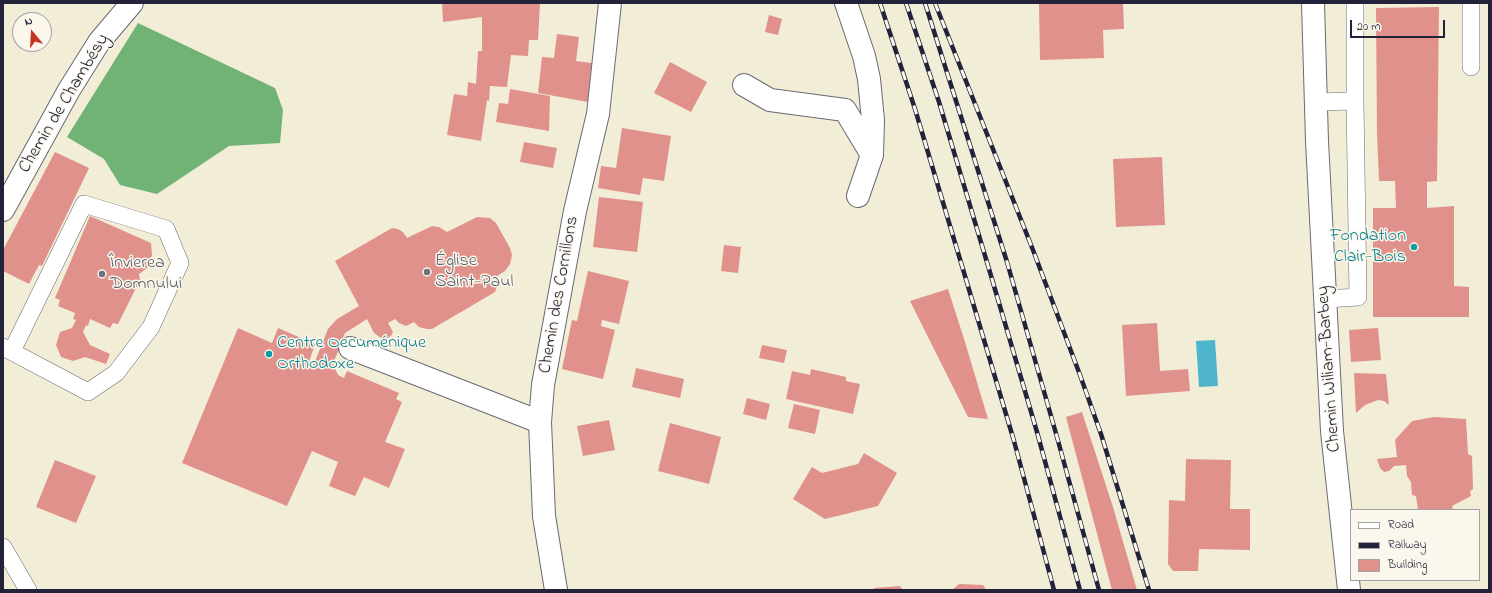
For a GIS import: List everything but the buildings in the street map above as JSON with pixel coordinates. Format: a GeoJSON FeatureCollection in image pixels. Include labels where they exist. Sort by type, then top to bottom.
{"type":"FeatureCollection","features":[{"type":"Feature","properties":{"kind":"street","name":"Chemin de Chambésy"},"geometry":{"type":"LineString","coordinates":[[3,210],[68,90],[99,42],[132,3]]}},
{"type":"Feature","properties":{"kind":"street","name":"Chemin des Cornillons"},"geometry":{"type":"LineString","coordinates":[[556,590],[544,516],[540,422],[544,385],[575,211],[598,114],[610,3]]}},
{"type":"Feature","properties":{"kind":"street"},"geometry":{"type":"LineString","coordinates":[[846,3],[864,56],[869,79],[873,120],[872,155],[858,196]]}},
{"type":"Feature","properties":{"kind":"street","name":"Chemin Wiliam-Barbey"},"geometry":{"type":"LineString","coordinates":[[1313,3],[1316,102],[1332,431],[1349,590]]}},
{"type":"Feature","properties":{"kind":"street"},"geometry":{"type":"LineString","coordinates":[[744,85],[770,100],[845,110],[872,155]]}},
{"type":"Feature","properties":{"kind":"street"},"geometry":{"type":"LineString","coordinates":[[350,348],[540,422]]}},
{"type":"Feature","properties":{"kind":"lane"},"geometry":{"type":"LineString","coordinates":[[1325,299],[1358,297],[1355,3]]}},
{"type":"Feature","properties":{"kind":"lane"},"geometry":{"type":"LineString","coordinates":[[1471,3],[1471,67]]}},
{"type":"Feature","properties":{"kind":"lane"},"geometry":{"type":"LineString","coordinates":[[1316,102],[1355,101]]}},
{"type":"Feature","properties":{"kind":"lane"},"geometry":{"type":"LineString","coordinates":[[84,204],[166,229],[180,263],[151,327],[116,373],[88,392],[8,349],[84,204]]}},
{"type":"Feature","properties":{"kind":"lane"},"geometry":{"type":"LineString","coordinates":[[3,547],[28,590]]}},
{"type":"Feature","properties":{"kind":"green space"},"geometry":{"type":"Polygon","coordinates":[[[138,23],[275,88],[283,110],[280,143],[229,146],[157,194],[120,185],[104,159],[67,137],[138,23]]]}},
{"type":"Feature","properties":{"kind":"water"},"geometry":{"type":"Polygon","coordinates":[[[1215,340],[1218,386],[1199,387],[1196,341],[1215,340]]]}},
{"type":"Feature","properties":{"kind":"railway"},"geometry":{"type":"LineString","coordinates":[[880,3],[915,109],[1014,441],[1054,590]]}},
{"type":"Feature","properties":{"kind":"railway"},"geometry":{"type":"LineString","coordinates":[[906,3],[939,102],[989,269],[1037,432],[1080,590]]}},
{"type":"Feature","properties":{"kind":"railway"},"geometry":{"type":"LineString","coordinates":[[925,3],[1007,262],[1099,590]]}},
{"type":"Feature","properties":{"kind":"railway"},"geometry":{"type":"LineString","coordinates":[[935,3],[1033,250],[1080,375],[1101,434],[1149,590]]}},
{"type":"Feature","properties":{"kind":"place","name":"Fondation Clair-Bois"},"geometry":{"type":"Point","coordinates":[1414,247]}},
{"type":"Feature","properties":{"kind":"place","name":"Église Saint-Paul"},"geometry":{"type":"Point","coordinates":[427,272]}},
{"type":"Feature","properties":{"kind":"place","name":"Învierea Domnului"},"geometry":{"type":"Point","coordinates":[102,274]}},
{"type":"Feature","properties":{"kind":"place","name":"Centre Oecuménique Orthodoxe"},"geometry":{"type":"Point","coordinates":[269,354]}}]}
